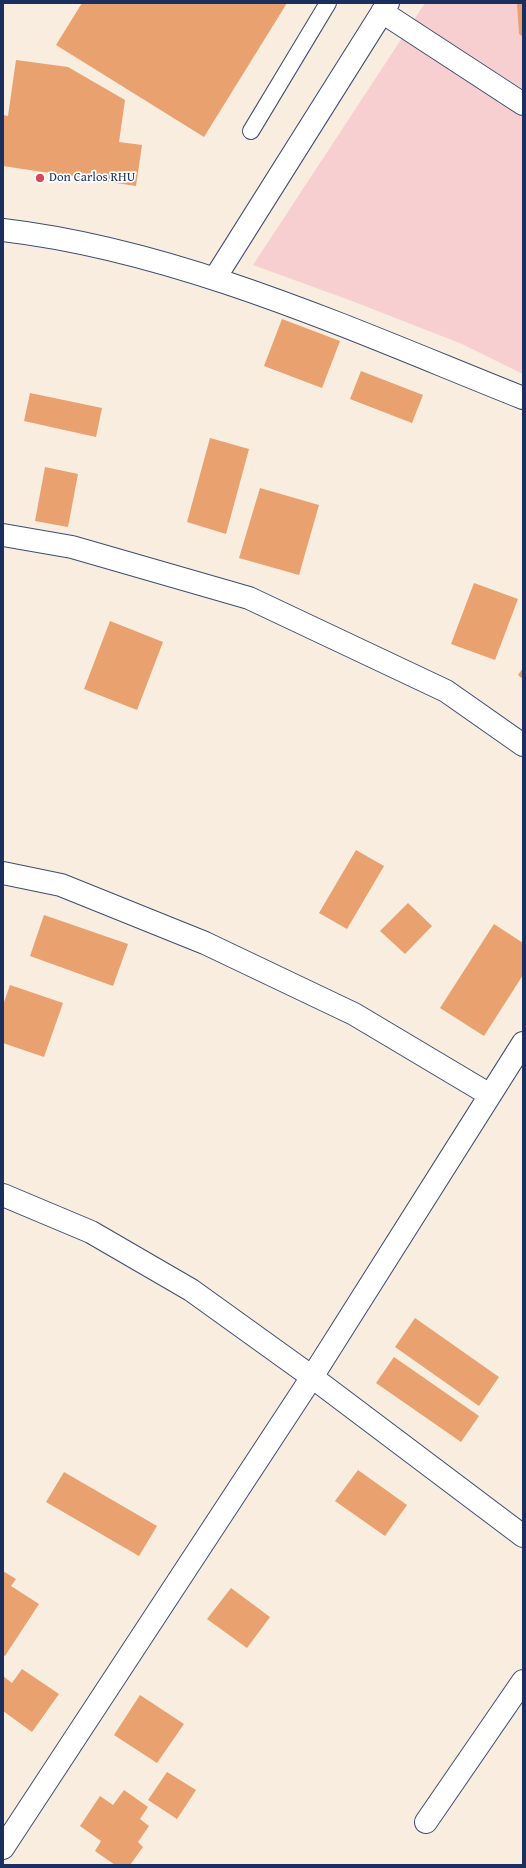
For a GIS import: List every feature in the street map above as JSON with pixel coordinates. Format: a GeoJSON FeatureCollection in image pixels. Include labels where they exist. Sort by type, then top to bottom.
{"type":"FeatureCollection","features":[{"type":"Feature","properties":{"kind":"street"},"geometry":{"type":"LineString","coordinates":[[215,278],[385,8],[523,104]]}},
{"type":"Feature","properties":{"kind":"street"},"geometry":{"type":"LineString","coordinates":[[3,230],[129,254],[215,278],[351,329],[523,398]]}},
{"type":"Feature","properties":{"kind":"street"},"geometry":{"type":"LineString","coordinates":[[3,535],[72,547],[249,598],[446,691],[523,745]]}},
{"type":"Feature","properties":{"kind":"street"},"geometry":{"type":"LineString","coordinates":[[3,873],[61,886],[205,943],[354,1014],[490,1095]]}},
{"type":"Feature","properties":{"kind":"street"},"geometry":{"type":"LineString","coordinates":[[3,1848],[312,1377],[523,1043]]}},
{"type":"Feature","properties":{"kind":"street"},"geometry":{"type":"LineString","coordinates":[[3,1195],[91,1232],[184,1286],[312,1377],[523,1536]]}},
{"type":"Feature","properties":{"kind":"street"},"geometry":{"type":"LineString","coordinates":[[426,1822],[523,1681]]}},
{"type":"Feature","properties":{"kind":"lane"},"geometry":{"type":"LineString","coordinates":[[251,131],[328,3]]}},
{"type":"Feature","properties":{"kind":"shaded area"},"geometry":{"type":"Polygon","coordinates":[[[425,3],[523,3],[523,374],[462,344],[352,301],[253,265],[425,3]]]}},
{"type":"Feature","properties":{"kind":"building"},"geometry":{"type":"Polygon","coordinates":[[[82,3],[287,3],[204,137],[56,45],[82,3]]]}},
{"type":"Feature","properties":{"kind":"building"},"geometry":{"type":"Polygon","coordinates":[[[517,3],[523,3],[523,37],[519,34],[517,3]]]}},
{"type":"Feature","properties":{"kind":"building"},"geometry":{"type":"Polygon","coordinates":[[[16,60],[68,67],[125,100],[119,142],[142,145],[136,186],[3,166],[3,115],[8,116],[16,60]]]}},
{"type":"Feature","properties":{"kind":"building"},"geometry":{"type":"Polygon","coordinates":[[[282,319],[340,341],[322,388],[264,366],[282,319]]]}},
{"type":"Feature","properties":{"kind":"building"},"geometry":{"type":"Polygon","coordinates":[[[361,371],[423,395],[412,423],[350,399],[361,371]]]}},
{"type":"Feature","properties":{"kind":"building"},"geometry":{"type":"Polygon","coordinates":[[[30,393],[102,408],[96,437],[24,421],[30,393]]]}},
{"type":"Feature","properties":{"kind":"building"},"geometry":{"type":"Polygon","coordinates":[[[210,438],[249,449],[226,534],[187,522],[210,438]]]}},
{"type":"Feature","properties":{"kind":"building"},"geometry":{"type":"Polygon","coordinates":[[[45,467],[78,474],[68,527],[35,521],[45,467]]]}},
{"type":"Feature","properties":{"kind":"building"},"geometry":{"type":"Polygon","coordinates":[[[260,488],[319,505],[299,575],[239,558],[260,488]]]}},
{"type":"Feature","properties":{"kind":"building"},"geometry":{"type":"Polygon","coordinates":[[[474,583],[518,599],[495,660],[451,644],[474,583]]]}},
{"type":"Feature","properties":{"kind":"building"},"geometry":{"type":"Polygon","coordinates":[[[110,621],[163,642],[137,710],[84,689],[110,621]]]}},
{"type":"Feature","properties":{"kind":"building"},"geometry":{"type":"Polygon","coordinates":[[[523,668],[523,679],[518,675],[523,668]]]}},
{"type":"Feature","properties":{"kind":"building"},"geometry":{"type":"Polygon","coordinates":[[[356,850],[384,866],[347,929],[319,913],[356,850]]]}},
{"type":"Feature","properties":{"kind":"building"},"geometry":{"type":"Polygon","coordinates":[[[408,903],[432,926],[405,954],[380,931],[408,903]]]}},
{"type":"Feature","properties":{"kind":"building"},"geometry":{"type":"Polygon","coordinates":[[[44,915],[128,944],[113,986],[30,956],[44,915]]]}},
{"type":"Feature","properties":{"kind":"building"},"geometry":{"type":"Polygon","coordinates":[[[494,924],[523,943],[523,975],[484,1036],[440,1008],[494,924]]]}},
{"type":"Feature","properties":{"kind":"building"},"geometry":{"type":"Polygon","coordinates":[[[10,985],[63,1003],[44,1057],[3,1043],[3,1005],[10,985]]]}},
{"type":"Feature","properties":{"kind":"building"},"geometry":{"type":"Polygon","coordinates":[[[415,1318],[499,1377],[479,1406],[395,1347],[415,1318]]]}},
{"type":"Feature","properties":{"kind":"building"},"geometry":{"type":"Polygon","coordinates":[[[394,1357],[479,1416],[461,1442],[376,1383],[394,1357]]]}},
{"type":"Feature","properties":{"kind":"building"},"geometry":{"type":"Polygon","coordinates":[[[358,1470],[407,1505],[385,1536],[335,1501],[358,1470]]]}},
{"type":"Feature","properties":{"kind":"building"},"geometry":{"type":"Polygon","coordinates":[[[64,1472],[157,1526],[139,1556],[46,1502],[64,1472]]]}},
{"type":"Feature","properties":{"kind":"building"},"geometry":{"type":"Polygon","coordinates":[[[3,1571],[16,1579],[11,1586],[39,1604],[5,1656],[3,1655],[3,1571]]]}},
{"type":"Feature","properties":{"kind":"building"},"geometry":{"type":"Polygon","coordinates":[[[231,1588],[270,1617],[247,1648],[207,1619],[231,1588]]]}},
{"type":"Feature","properties":{"kind":"building"},"geometry":{"type":"Polygon","coordinates":[[[22,1669],[59,1694],[32,1732],[3,1711],[3,1676],[12,1683],[22,1669]]]}},
{"type":"Feature","properties":{"kind":"building"},"geometry":{"type":"Polygon","coordinates":[[[140,1695],[184,1724],[157,1763],[114,1735],[140,1695]]]}},
{"type":"Feature","properties":{"kind":"building"},"geometry":{"type":"Polygon","coordinates":[[[167,1772],[196,1790],[177,1819],[148,1800],[167,1772]]]}},
{"type":"Feature","properties":{"kind":"building"},"geometry":{"type":"Polygon","coordinates":[[[124,1790],[148,1807],[140,1819],[149,1826],[138,1842],[143,1847],[130,1865],[115,1865],[95,1851],[101,1841],[80,1826],[100,1796],[113,1805],[124,1790]]]}},
{"type":"Feature","properties":{"kind":"place","name":"Don Carlos RHU"},"geometry":{"type":"Point","coordinates":[40,178]}}]}
